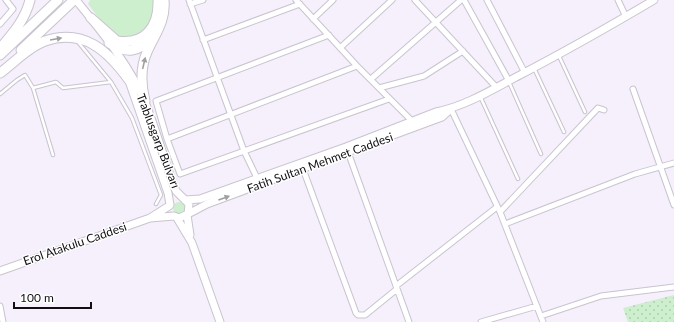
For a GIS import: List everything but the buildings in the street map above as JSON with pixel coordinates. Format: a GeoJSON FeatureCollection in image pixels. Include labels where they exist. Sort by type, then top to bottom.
{"type":"FeatureCollection","features":[{"type":"Feature","properties":{"kind":"highway"},"geometry":{"type":"LineString","coordinates":[[0,48],[18,28],[26,14],[30,0]]}},
{"type":"Feature","properties":{"kind":"highway"},"geometry":{"type":"LineString","coordinates":[[0,55],[58,0]]}},
{"type":"Feature","properties":{"kind":"highway"},"geometry":{"type":"LineString","coordinates":[[0,72],[75,0]]}},
{"type":"Feature","properties":{"kind":"highway"},"geometry":{"type":"LineString","coordinates":[[90,18],[109,36],[118,41],[130,42],[140,38],[151,29],[157,18],[158,0]]}},
{"type":"Feature","properties":{"kind":"highway"},"geometry":{"type":"LineString","coordinates":[[145,101],[141,86],[143,63],[158,30],[165,10],[164,0]]}},
{"type":"Feature","properties":{"kind":"highway"},"geometry":{"type":"LineString","coordinates":[[109,43],[121,50],[133,50],[150,39],[158,30]]}},
{"type":"Feature","properties":{"kind":"highway"},"geometry":{"type":"LineString","coordinates":[[0,72],[44,41],[62,38],[89,41],[105,52],[129,80]]}},
{"type":"Feature","properties":{"kind":"main road","name":"Trablusgarp Bulvarı"},"geometry":{"type":"LineString","coordinates":[[75,0],[124,63],[145,101],[172,181],[176,191],[184,199]]}},
{"type":"Feature","properties":{"kind":"main road","name":"Fatih Sultan Mehmet Caddesi"},"geometry":{"type":"LineString","coordinates":[[184,199],[200,199],[303,169],[412,121],[436,112],[451,109],[496,88],[559,55],[654,0]]}},
{"type":"Feature","properties":{"kind":"main road","name":"Trablusgarp Bulvarı"},"geometry":{"type":"LineString","coordinates":[[109,43],[129,80],[168,193],[170,206]]}},
{"type":"Feature","properties":{"kind":"main road","name":"Fatih Sultan Mehmet Caddesi"},"geometry":{"type":"LineString","coordinates":[[187,214],[258,182],[442,117],[451,109]]}},
{"type":"Feature","properties":{"kind":"main road"},"geometry":{"type":"LineString","coordinates":[[412,121],[414,128]]}},
{"type":"Feature","properties":{"kind":"main road"},"geometry":{"type":"LineString","coordinates":[[175,199],[184,199],[190,208],[187,214],[182,218],[150,218],[170,206],[175,199]]}},
{"type":"Feature","properties":{"kind":"main road"},"geometry":{"type":"LineString","coordinates":[[170,206],[170,212],[192,243]]}},
{"type":"Feature","properties":{"kind":"main road"},"geometry":{"type":"LineString","coordinates":[[187,214],[192,243],[220,322]]}},
{"type":"Feature","properties":{"kind":"main road","name":"Erol Atakulu Caddesi"},"geometry":{"type":"LineString","coordinates":[[0,271],[150,218]]}},
{"type":"Feature","properties":{"kind":"street"},"geometry":{"type":"LineString","coordinates":[[0,24],[13,9],[6,0]]}},
{"type":"Feature","properties":{"kind":"street"},"geometry":{"type":"LineString","coordinates":[[203,0],[189,2],[244,151],[258,182]]}},
{"type":"Feature","properties":{"kind":"street"},"geometry":{"type":"LineString","coordinates":[[313,18],[333,0]]}},
{"type":"Feature","properties":{"kind":"street"},"geometry":{"type":"LineString","coordinates":[[340,48],[392,0]]}},
{"type":"Feature","properties":{"kind":"street"},"geometry":{"type":"LineString","coordinates":[[415,0],[496,88]]}},
{"type":"Feature","properties":{"kind":"street"},"geometry":{"type":"LineString","coordinates":[[371,80],[462,0],[509,81]]}},
{"type":"Feature","properties":{"kind":"street"},"geometry":{"type":"LineString","coordinates":[[487,0],[525,73]]}},
{"type":"Feature","properties":{"kind":"street"},"geometry":{"type":"LineString","coordinates":[[618,0],[626,17]]}},
{"type":"Feature","properties":{"kind":"street"},"geometry":{"type":"LineString","coordinates":[[203,40],[298,2],[357,66],[412,121]]}},
{"type":"Feature","properties":{"kind":"street"},"geometry":{"type":"LineString","coordinates":[[329,36],[156,101],[167,139],[180,174],[389,99]]}},
{"type":"Feature","properties":{"kind":"street"},"geometry":{"type":"LineString","coordinates":[[379,88],[424,76],[463,51]]}},
{"type":"Feature","properties":{"kind":"street"},"geometry":{"type":"LineString","coordinates":[[167,139],[357,66]]}},
{"type":"Feature","properties":{"kind":"street"},"geometry":{"type":"LineString","coordinates":[[633,89],[674,205]]}},
{"type":"Feature","properties":{"kind":"street"},"geometry":{"type":"LineString","coordinates":[[500,212],[598,108],[604,110]]}},
{"type":"Feature","properties":{"kind":"street"},"geometry":{"type":"LineString","coordinates":[[451,109],[500,212],[543,322]]}},
{"type":"Feature","properties":{"kind":"street"},"geometry":{"type":"LineString","coordinates":[[347,150],[409,322]]}},
{"type":"Feature","properties":{"kind":"street"},"geometry":{"type":"LineString","coordinates":[[504,224],[635,174],[674,163]]}},
{"type":"Feature","properties":{"kind":"street"},"geometry":{"type":"LineString","coordinates":[[303,169],[358,315],[365,315],[397,287],[497,207]]}},
{"type":"Feature","properties":{"kind":"street"},"geometry":{"type":"LineString","coordinates":[[541,316],[601,296],[674,287]]}},
{"type":"Feature","properties":{"kind":"street"},"geometry":{"type":"LineString","coordinates":[[482,322],[537,306]]}},
{"type":"Feature","properties":{"kind":"street"},"geometry":{"type":"LineString","coordinates":[[0,308],[3,322]]}},
{"type":"Feature","properties":{"kind":"lane"},"geometry":{"type":"LineString","coordinates":[[75,39],[111,82],[132,118],[154,173],[161,195],[156,204]]}},
{"type":"Feature","properties":{"kind":"lane"},"geometry":{"type":"LineString","coordinates":[[559,55],[585,112]]}},
{"type":"Feature","properties":{"kind":"lane"},"geometry":{"type":"LineString","coordinates":[[534,68],[564,132]]}},
{"type":"Feature","properties":{"kind":"lane"},"geometry":{"type":"LineString","coordinates":[[0,94],[25,75],[33,88],[53,155]]}},
{"type":"Feature","properties":{"kind":"lane"},"geometry":{"type":"LineString","coordinates":[[509,81],[541,154]]}},
{"type":"Feature","properties":{"kind":"lane"},"geometry":{"type":"LineString","coordinates":[[33,88],[56,82],[63,88],[111,82]]}},
{"type":"Feature","properties":{"kind":"lane"},"geometry":{"type":"LineString","coordinates":[[480,96],[518,179]]}},
{"type":"Feature","properties":{"kind":"green space"},"geometry":{"type":"Polygon","coordinates":[[[90,0],[156,0],[157,13],[143,36],[120,39],[111,34],[88,4],[90,0]]]}},
{"type":"Feature","properties":{"kind":"green space"},"geometry":{"type":"Polygon","coordinates":[[[177,202],[181,202],[185,208],[181,214],[177,214],[173,210],[173,206],[177,202]]]}},
{"type":"Feature","properties":{"kind":"green space"},"geometry":{"type":"Polygon","coordinates":[[[674,295],[674,322],[628,322],[623,308],[674,295]]]}}]}
